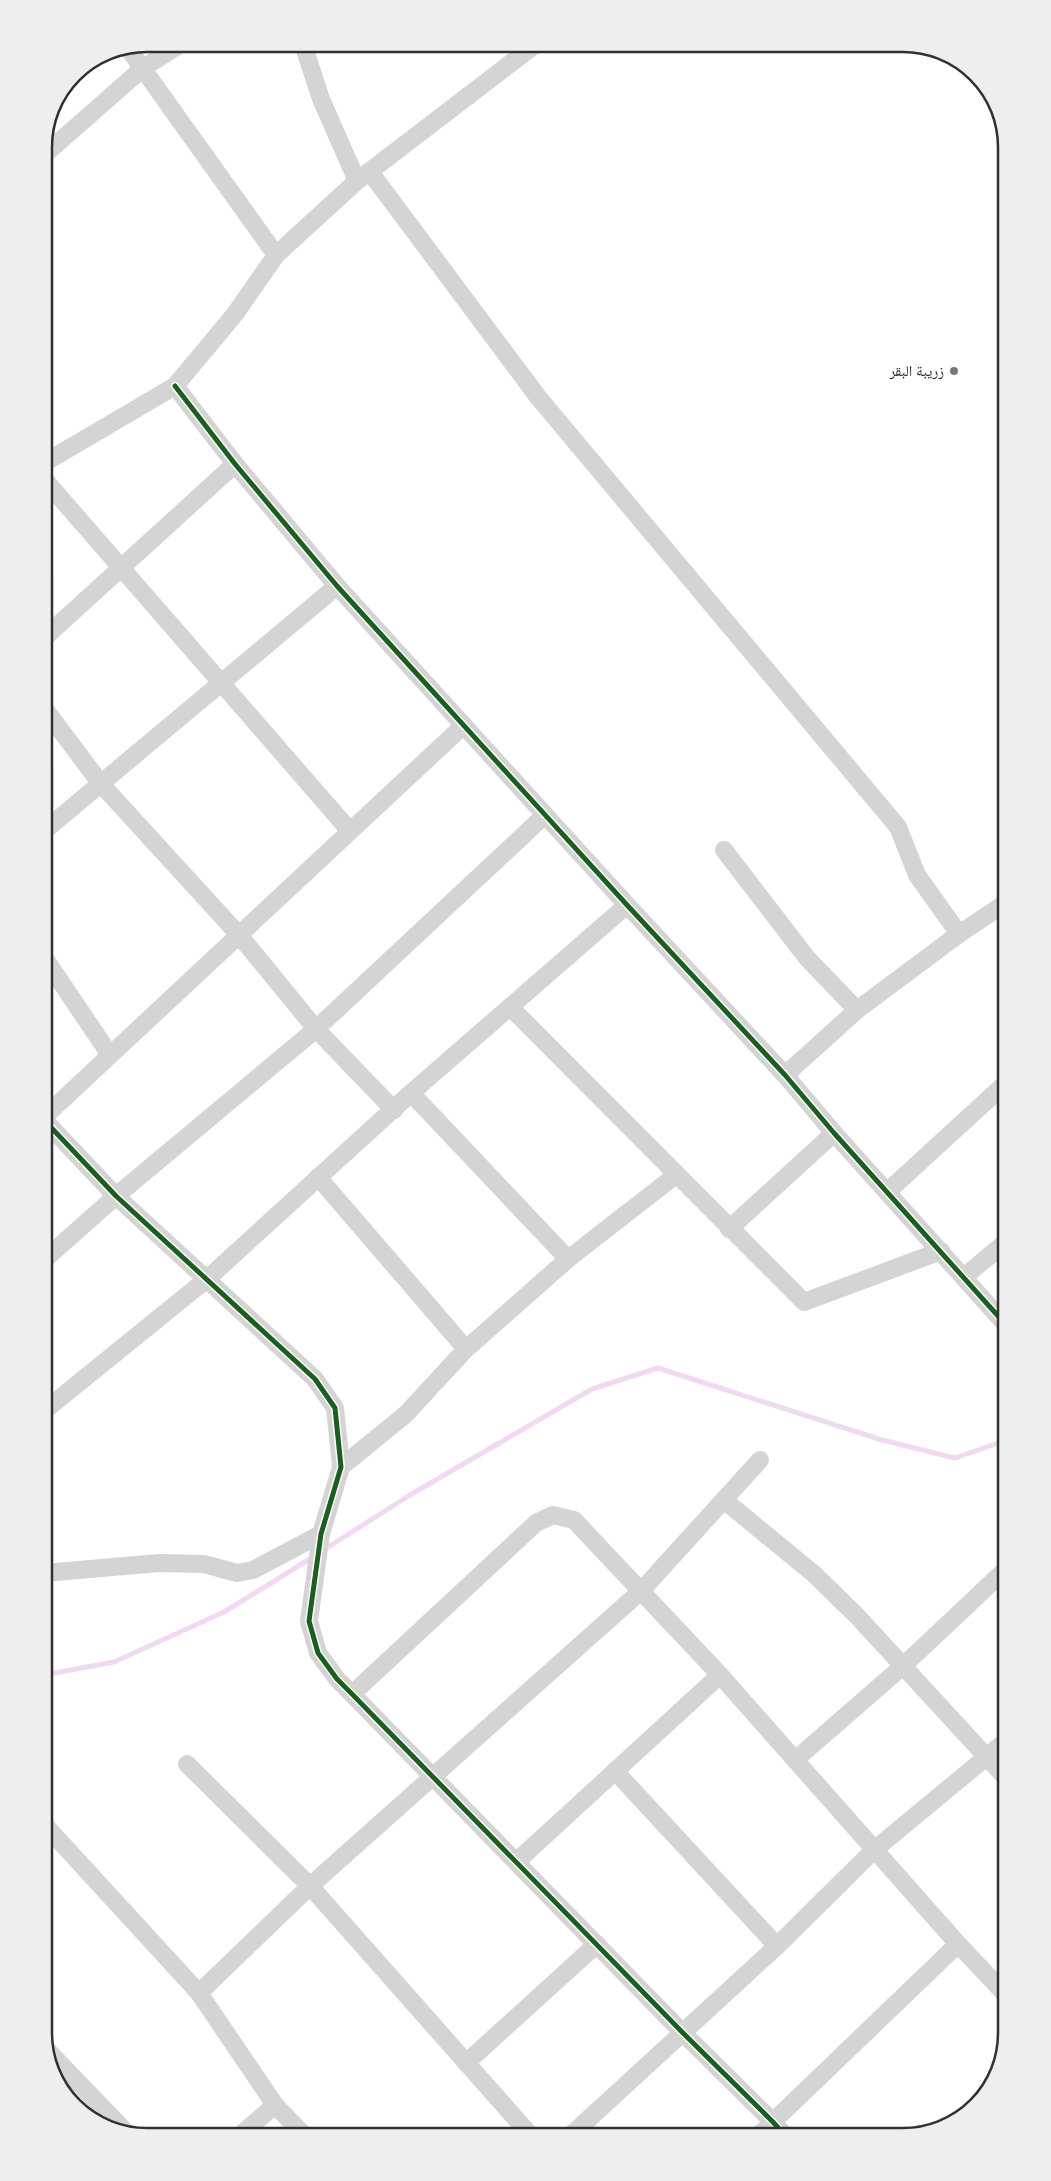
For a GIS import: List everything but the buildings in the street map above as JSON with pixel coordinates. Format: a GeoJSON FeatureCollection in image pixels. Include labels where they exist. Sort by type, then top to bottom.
{"type":"FeatureCollection","features":[{"type":"Feature","properties":{"kind":"street"},"geometry":{"type":"LineString","coordinates":[[53,147],[143,68],[166,53]]}},
{"type":"Feature","properties":{"kind":"street"},"geometry":{"type":"LineString","coordinates":[[307,53],[321,99],[364,176],[538,397],[898,827],[917,875],[959,934]]}},
{"type":"Feature","properties":{"kind":"street"},"geometry":{"type":"LineString","coordinates":[[53,458],[175,386],[235,314],[276,255],[364,176],[524,53]]}},
{"type":"Feature","properties":{"kind":"street"},"geometry":{"type":"LineString","coordinates":[[132,54],[276,255]]}},
{"type":"Feature","properties":{"kind":"street"},"geometry":{"type":"LineString","coordinates":[[175,386],[236,464],[338,586],[627,905],[786,1075],[834,1133],[998,1316]]}},
{"type":"Feature","properties":{"kind":"street"},"geometry":{"type":"LineString","coordinates":[[53,630],[236,464]]}},
{"type":"Feature","properties":{"kind":"street"},"geometry":{"type":"LineString","coordinates":[[53,489],[350,831]]}},
{"type":"Feature","properties":{"kind":"street"},"geometry":{"type":"LineString","coordinates":[[53,824],[338,586]]}},
{"type":"Feature","properties":{"kind":"street"},"geometry":{"type":"LineString","coordinates":[[53,720],[101,784],[239,935],[316,1028],[394,1110]]}},
{"type":"Feature","properties":{"kind":"street"},"geometry":{"type":"LineString","coordinates":[[52,1110],[464,725]]}},
{"type":"Feature","properties":{"kind":"street"},"geometry":{"type":"LineString","coordinates":[[52,1253],[116,1196],[316,1028],[545,815]]}},
{"type":"Feature","properties":{"kind":"street"},"geometry":{"type":"LineString","coordinates":[[724,850],[807,958],[857,1010]]}},
{"type":"Feature","properties":{"kind":"street"},"geometry":{"type":"LineString","coordinates":[[52,1404],[207,1279],[412,1093],[627,905]]}},
{"type":"Feature","properties":{"kind":"street"},"geometry":{"type":"LineString","coordinates":[[786,1075],[857,1010],[959,934],[998,908]]}},
{"type":"Feature","properties":{"kind":"street"},"geometry":{"type":"LineString","coordinates":[[53,970],[110,1055]]}},
{"type":"Feature","properties":{"kind":"street"},"geometry":{"type":"LineString","coordinates":[[510,1007],[804,1302],[941,1251]]}},
{"type":"Feature","properties":{"kind":"street"},"geometry":{"type":"LineString","coordinates":[[887,1192],[998,1090]]}},
{"type":"Feature","properties":{"kind":"street"},"geometry":{"type":"LineString","coordinates":[[412,1093],[568,1259]]}},
{"type":"Feature","properties":{"kind":"street"},"geometry":{"type":"LineString","coordinates":[[52,1127],[116,1196],[315,1379],[335,1408],[341,1467],[321,1534],[309,1621],[318,1652],[352,1694],[778,2128]]}},
{"type":"Feature","properties":{"kind":"street"},"geometry":{"type":"LineString","coordinates":[[729,1228],[834,1133]]}},
{"type":"Feature","properties":{"kind":"street"},"geometry":{"type":"LineString","coordinates":[[341,1467],[406,1414],[466,1349],[568,1259],[676,1175]]}},
{"type":"Feature","properties":{"kind":"street"},"geometry":{"type":"LineString","coordinates":[[318,1177],[466,1349]]}},
{"type":"Feature","properties":{"kind":"street"},"geometry":{"type":"LineString","coordinates":[[964,1277],[998,1249]]}},
{"type":"Feature","properties":{"kind":"street"},"geometry":{"type":"LineString","coordinates":[[198,1994],[310,1886],[641,1591],[760,1460]]}},
{"type":"Feature","properties":{"kind":"street"},"geometry":{"type":"LineString","coordinates":[[724,1501],[814,1574],[998,1769]]}},
{"type":"Feature","properties":{"kind":"street"},"geometry":{"type":"LineString","coordinates":[[352,1694],[536,1523],[553,1515],[574,1520],[720,1675],[874,1850],[998,1986]]}},
{"type":"Feature","properties":{"kind":"street"},"geometry":{"type":"LineString","coordinates":[[52,1573],[159,1563],[204,1564],[237,1574],[253,1570],[321,1534]]}},
{"type":"Feature","properties":{"kind":"street"},"geometry":{"type":"LineString","coordinates":[[795,1760],[903,1666],[998,1576]]}},
{"type":"Feature","properties":{"kind":"street"},"geometry":{"type":"LineString","coordinates":[[516,1862],[720,1675]]}},
{"type":"Feature","properties":{"kind":"street"},"geometry":{"type":"LineString","coordinates":[[579,2128],[777,1946],[874,1850],[998,1748]]}},
{"type":"Feature","properties":{"kind":"street"},"geometry":{"type":"LineString","coordinates":[[187,1764],[310,1886],[524,2128]]}},
{"type":"Feature","properties":{"kind":"street"},"geometry":{"type":"LineString","coordinates":[[615,1771],[777,1946]]}},
{"type":"Feature","properties":{"kind":"street"},"geometry":{"type":"LineString","coordinates":[[52,1833],[198,1994],[275,2105],[297,2128]]}},
{"type":"Feature","properties":{"kind":"street"},"geometry":{"type":"LineString","coordinates":[[466,2063],[596,1944]]}},
{"type":"Feature","properties":{"kind":"street"},"geometry":{"type":"LineString","coordinates":[[766,2128],[958,1944]]}},
{"type":"Feature","properties":{"kind":"street"},"geometry":{"type":"LineString","coordinates":[[57,2060],[117,2123]]}},
{"type":"Feature","properties":{"kind":"street"},"geometry":{"type":"LineString","coordinates":[[248,2128],[275,2105]]}},
{"type":"Feature","properties":{"kind":"waterway"},"geometry":{"type":"LineString","coordinates":[[322,1551],[410,1495],[592,1389],[658,1368],[882,1440],[955,1458],[998,1443]]}},
{"type":"Feature","properties":{"kind":"waterway"},"geometry":{"type":"LineString","coordinates":[[52,1673],[114,1662],[224,1612],[313,1557]]}},
{"type":"Feature","properties":{"kind":"cycle path"},"geometry":{"type":"LineString","coordinates":[[175,386],[235,464],[337,586],[627,905],[785,1075],[834,1133],[998,1316]]}},
{"type":"Feature","properties":{"kind":"cycle path"},"geometry":{"type":"LineString","coordinates":[[52,1129],[116,1196],[315,1379],[335,1408],[341,1467],[321,1534],[309,1621],[318,1653],[337,1679],[778,2128]]}},
{"type":"Feature","properties":{"kind":"place","name":"زريبة البقر"},"geometry":{"type":"Point","coordinates":[954,371]}}]}
